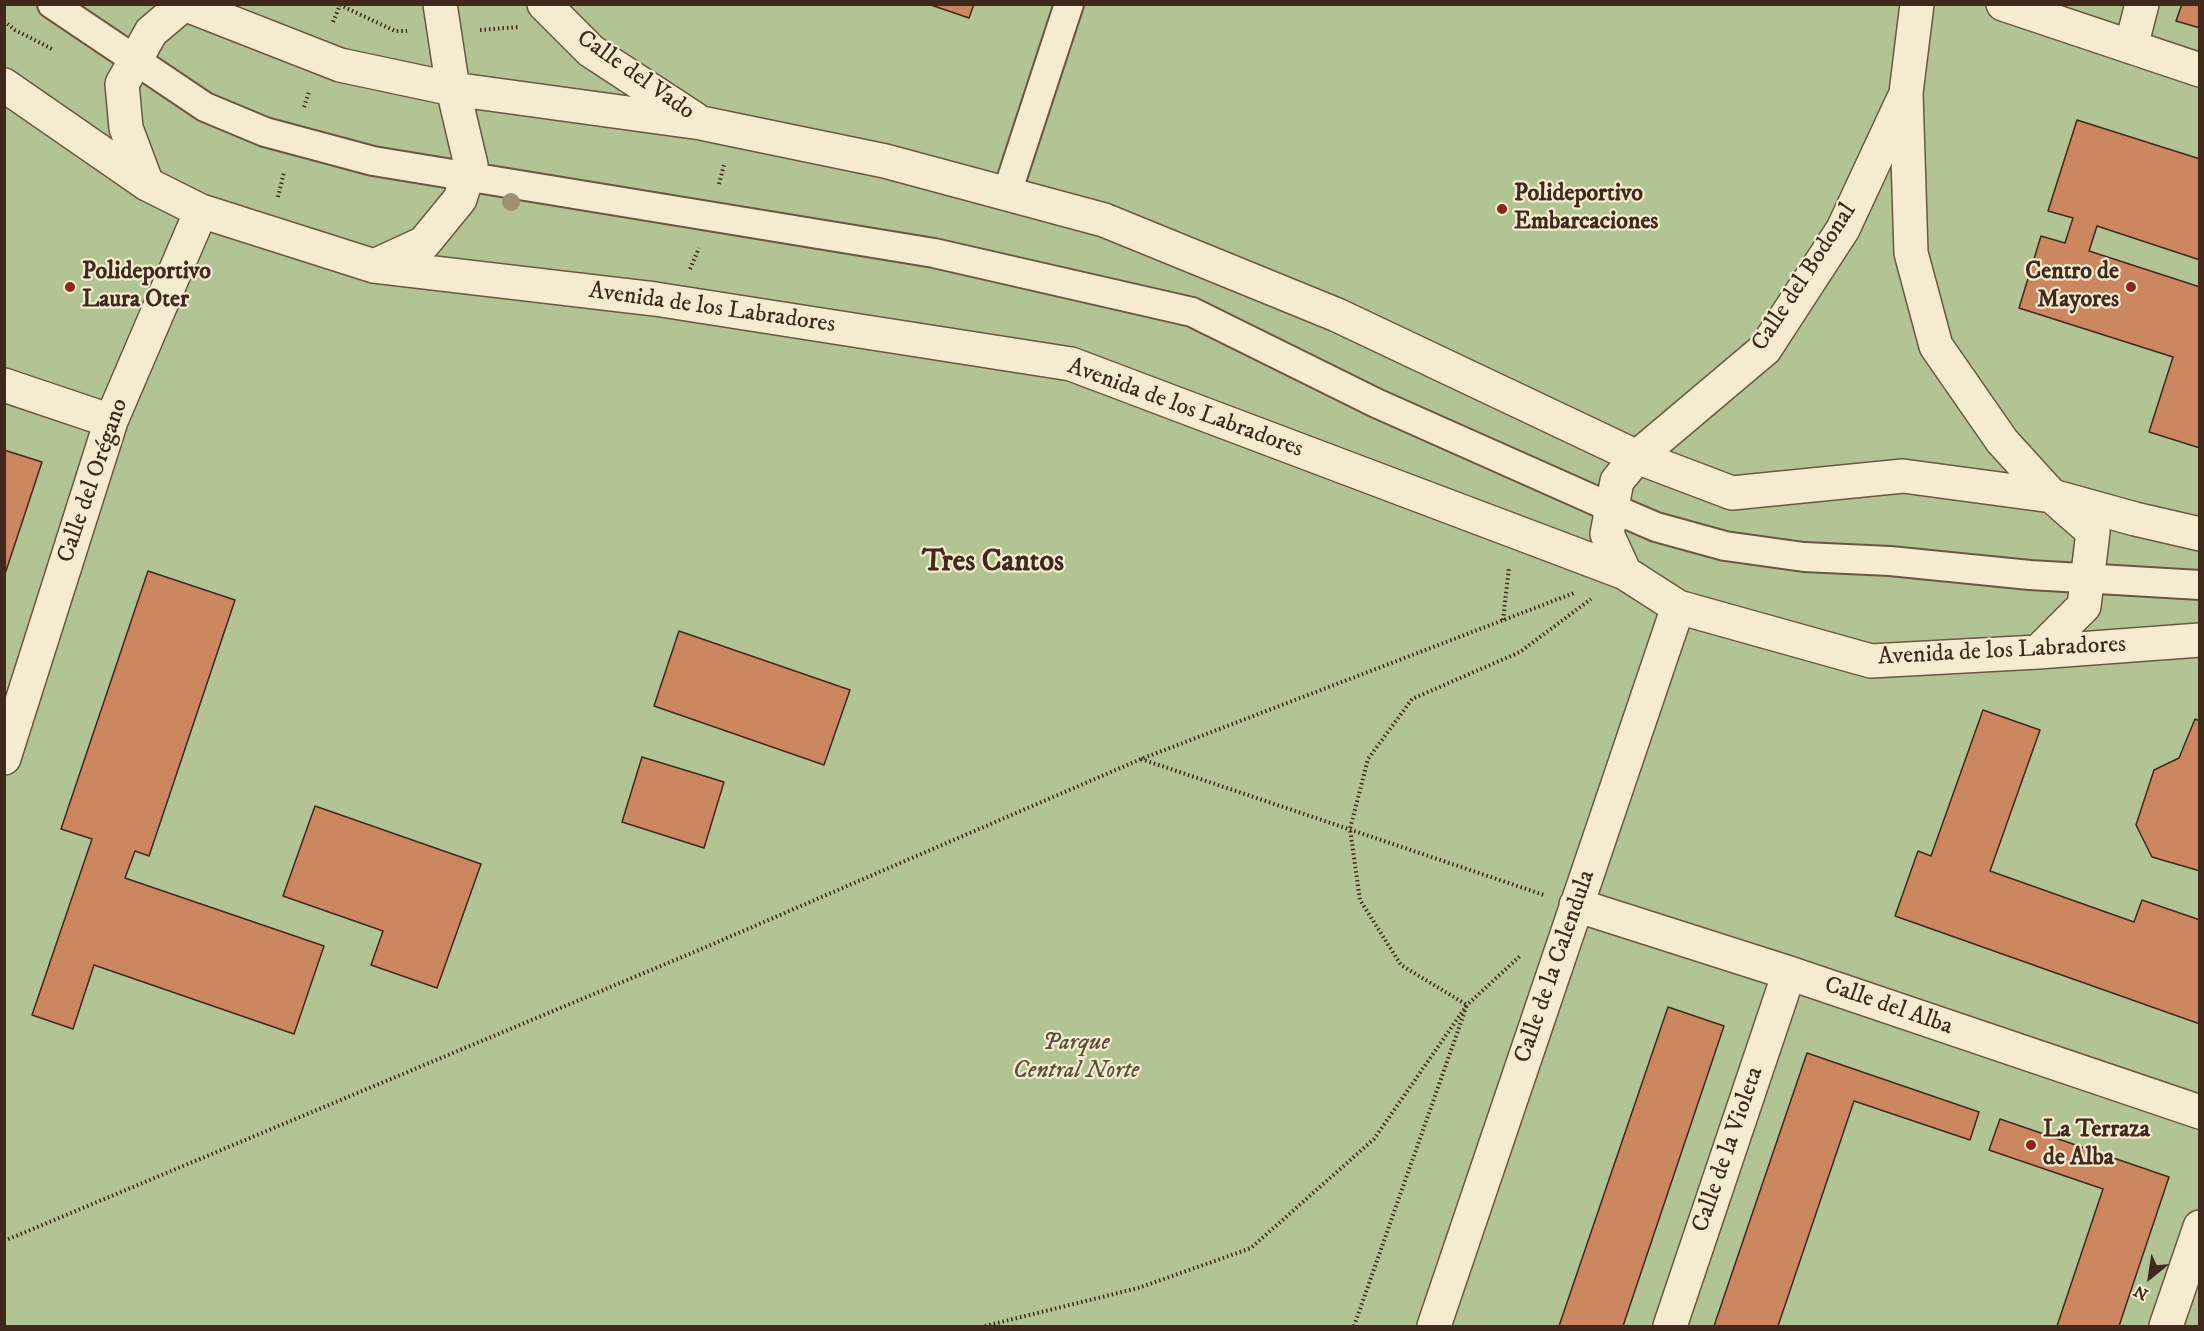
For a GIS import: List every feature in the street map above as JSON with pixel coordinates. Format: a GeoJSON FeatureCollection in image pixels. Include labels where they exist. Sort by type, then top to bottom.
{"type":"FeatureCollection","features":[{"type":"Feature","properties":{"kind":"street"},"geometry":{"type":"LineString","coordinates":[[52,4],[205,107],[265,132],[373,161],[934,253],[1192,312],[1376,403],[1612,508],[1656,527],[1725,546],[1804,556],[1890,561],[2030,575],[2199,585]]}},
{"type":"Feature","properties":{"kind":"street"},"geometry":{"type":"LineString","coordinates":[[147,184],[126,129],[122,84],[151,32],[183,4],[340,65],[453,90],[701,123],[885,161],[1104,220],[1337,315],[1637,457],[1732,493],[1903,477],[2052,496],[2199,534]]}},
{"type":"Feature","properties":{"kind":"street"},"geometry":{"type":"LineString","coordinates":[[374,266],[424,243],[460,199],[471,165],[453,90],[440,4]]}},
{"type":"Feature","properties":{"kind":"street","name":"Calle del Vado"},"geometry":{"type":"LineString","coordinates":[[543,4],[591,51],[701,123]]}},
{"type":"Feature","properties":{"kind":"street"},"geometry":{"type":"LineString","coordinates":[[1006,193],[1069,4]]}},
{"type":"Feature","properties":{"kind":"street","name":"Calle del Bodonal"},"geometry":{"type":"LineString","coordinates":[[1917,4],[1906,93],[1911,253],[1936,346],[2002,441],[2052,496],[2092,532],[2087,578]]}},
{"type":"Feature","properties":{"kind":"street"},"geometry":{"type":"LineString","coordinates":[[2003,4],[2199,70]]}},
{"type":"Feature","properties":{"kind":"street"},"geometry":{"type":"LineString","coordinates":[[2131,47],[2142,4]]}},
{"type":"Feature","properties":{"kind":"street","name":"Avenida de los Labradores"},"geometry":{"type":"LineString","coordinates":[[4,85],[147,184],[201,211],[374,266],[655,299],[1071,364],[1625,573],[1678,607],[1871,661],[2199,640]]}},
{"type":"Feature","properties":{"kind":"street","name":"Calle del Bodonal"},"geometry":{"type":"LineString","coordinates":[[1625,573],[1608,534],[1617,482],[1637,457],[1765,349],[1843,229],[1906,93]]}},
{"type":"Feature","properties":{"kind":"street","name":"Calle del Orégano"},"geometry":{"type":"LineString","coordinates":[[4,758],[111,421],[201,211]]}},
{"type":"Feature","properties":{"kind":"street"},"geometry":{"type":"LineString","coordinates":[[4,385],[111,421]]}},
{"type":"Feature","properties":{"kind":"street"},"geometry":{"type":"LineString","coordinates":[[2038,652],[2084,606],[2087,578]]}},
{"type":"Feature","properties":{"kind":"street","name":"Calle de la Calendula"},"geometry":{"type":"LineString","coordinates":[[1434,1326],[1678,607]]}},
{"type":"Feature","properties":{"kind":"street","name":"Calle del Alba"},"geometry":{"type":"LineString","coordinates":[[1576,905],[1789,973],[2199,1112]]}},
{"type":"Feature","properties":{"kind":"street","name":"Calle de la Violeta"},"geometry":{"type":"LineString","coordinates":[[1670,1326],[1789,973]]}},
{"type":"Feature","properties":{"kind":"street"},"geometry":{"type":"LineString","coordinates":[[2166,1326],[2199,1227]]}},
{"type":"Feature","properties":{"kind":"path"},"geometry":{"type":"LineString","coordinates":[[4,1241],[717,942],[1141,759],[1625,573]]}},
{"type":"Feature","properties":{"kind":"path"},"geometry":{"type":"LineString","coordinates":[[1467,1005],[1401,964],[1360,900],[1350,829],[1368,759],[1412,699],[1520,652],[1625,573]]}},
{"type":"Feature","properties":{"kind":"path"},"geometry":{"type":"LineString","coordinates":[[1141,759],[1576,905]]}},
{"type":"Feature","properties":{"kind":"path"},"geometry":{"type":"LineString","coordinates":[[985,1326],[1138,1288],[1251,1248],[1374,1139],[1467,1005],[1526,951]]}},
{"type":"Feature","properties":{"kind":"path"},"geometry":{"type":"LineString","coordinates":[[1354,1326],[1467,1005]]}},
{"type":"Feature","properties":{"kind":"green space","name":"Parque Central Norte"},"geometry":{"type":"Polygon","coordinates":[[[5,5],[2199,5],[2199,1326],[5,1326],[5,5]]]}},
{"type":"Feature","properties":{"kind":"building"},"geometry":{"type":"Polygon","coordinates":[[[928,4],[974,4],[969,18],[928,4]]]}},
{"type":"Feature","properties":{"kind":"building"},"geometry":{"type":"Polygon","coordinates":[[[2182,4],[2200,4],[2200,28],[2176,21],[2182,4]]]}},
{"type":"Feature","properties":{"kind":"building"},"geometry":{"type":"Polygon","coordinates":[[[2077,120],[2200,159],[2200,260],[2097,226],[2089,251],[2200,287],[2200,448],[2149,432],[2173,357],[2019,308],[2041,236],[2065,243],[2073,218],[2048,211],[2077,120]]]}},
{"type":"Feature","properties":{"kind":"building"},"geometry":{"type":"Polygon","coordinates":[[[4,450],[42,462],[4,577],[4,450]]]}},
{"type":"Feature","properties":{"kind":"building"},"geometry":{"type":"Polygon","coordinates":[[[148,571],[235,600],[149,856],[135,851],[125,878],[324,946],[294,1034],[94,965],[73,1029],[32,1015],[92,839],[61,829],[148,571]]]}},
{"type":"Feature","properties":{"kind":"building"},"geometry":{"type":"Polygon","coordinates":[[[679,631],[850,690],[824,765],[654,706],[679,631]]]}},
{"type":"Feature","properties":{"kind":"building"},"geometry":{"type":"Polygon","coordinates":[[[1983,710],[2040,730],[1990,871],[2134,922],[2142,900],[2200,920],[2200,1024],[1895,916],[1918,851],[1931,856],[1983,710]]]}},
{"type":"Feature","properties":{"kind":"building"},"geometry":{"type":"Polygon","coordinates":[[[2195,719],[2200,721],[2200,871],[2152,857],[2136,825],[2154,770],[2179,758],[2195,719]]]}},
{"type":"Feature","properties":{"kind":"building"},"geometry":{"type":"Polygon","coordinates":[[[642,757],[724,782],[704,848],[622,822],[642,757]]]}},
{"type":"Feature","properties":{"kind":"building"},"geometry":{"type":"Polygon","coordinates":[[[315,806],[481,864],[437,988],[371,965],[383,931],[283,896],[315,806]]]}},
{"type":"Feature","properties":{"kind":"building"},"geometry":{"type":"Polygon","coordinates":[[[1668,1007],[1724,1026],[1623,1326],[1559,1326],[1668,1007]]]}},
{"type":"Feature","properties":{"kind":"building"},"geometry":{"type":"Polygon","coordinates":[[[1807,1053],[1979,1112],[1970,1140],[1854,1101],[1778,1326],[1714,1326],[1807,1053]]]}},
{"type":"Feature","properties":{"kind":"building"},"geometry":{"type":"Polygon","coordinates":[[[2000,1119],[2169,1177],[2119,1326],[2057,1326],[2103,1189],[1989,1150],[2000,1119]]]}},
{"type":"Feature","properties":{"kind":"place","name":"Polideportivo Embarcaciones"},"geometry":{"type":"Point","coordinates":[1502,209]}},
{"type":"Feature","properties":{"kind":"place","name":"Polideportivo Laura Oter"},"geometry":{"type":"Point","coordinates":[70,287]}},
{"type":"Feature","properties":{"kind":"place","name":"Centro de Mayores"},"geometry":{"type":"Point","coordinates":[2131,287]}},
{"type":"Feature","properties":{"kind":"place","name":"La Terraza de Alba"},"geometry":{"type":"Point","coordinates":[2031,1145]}},
{"type":"Feature","properties":{"kind":"district","name":"Tres Cantos"},"geometry":{"type":"Point","coordinates":[993,564]}}]}
